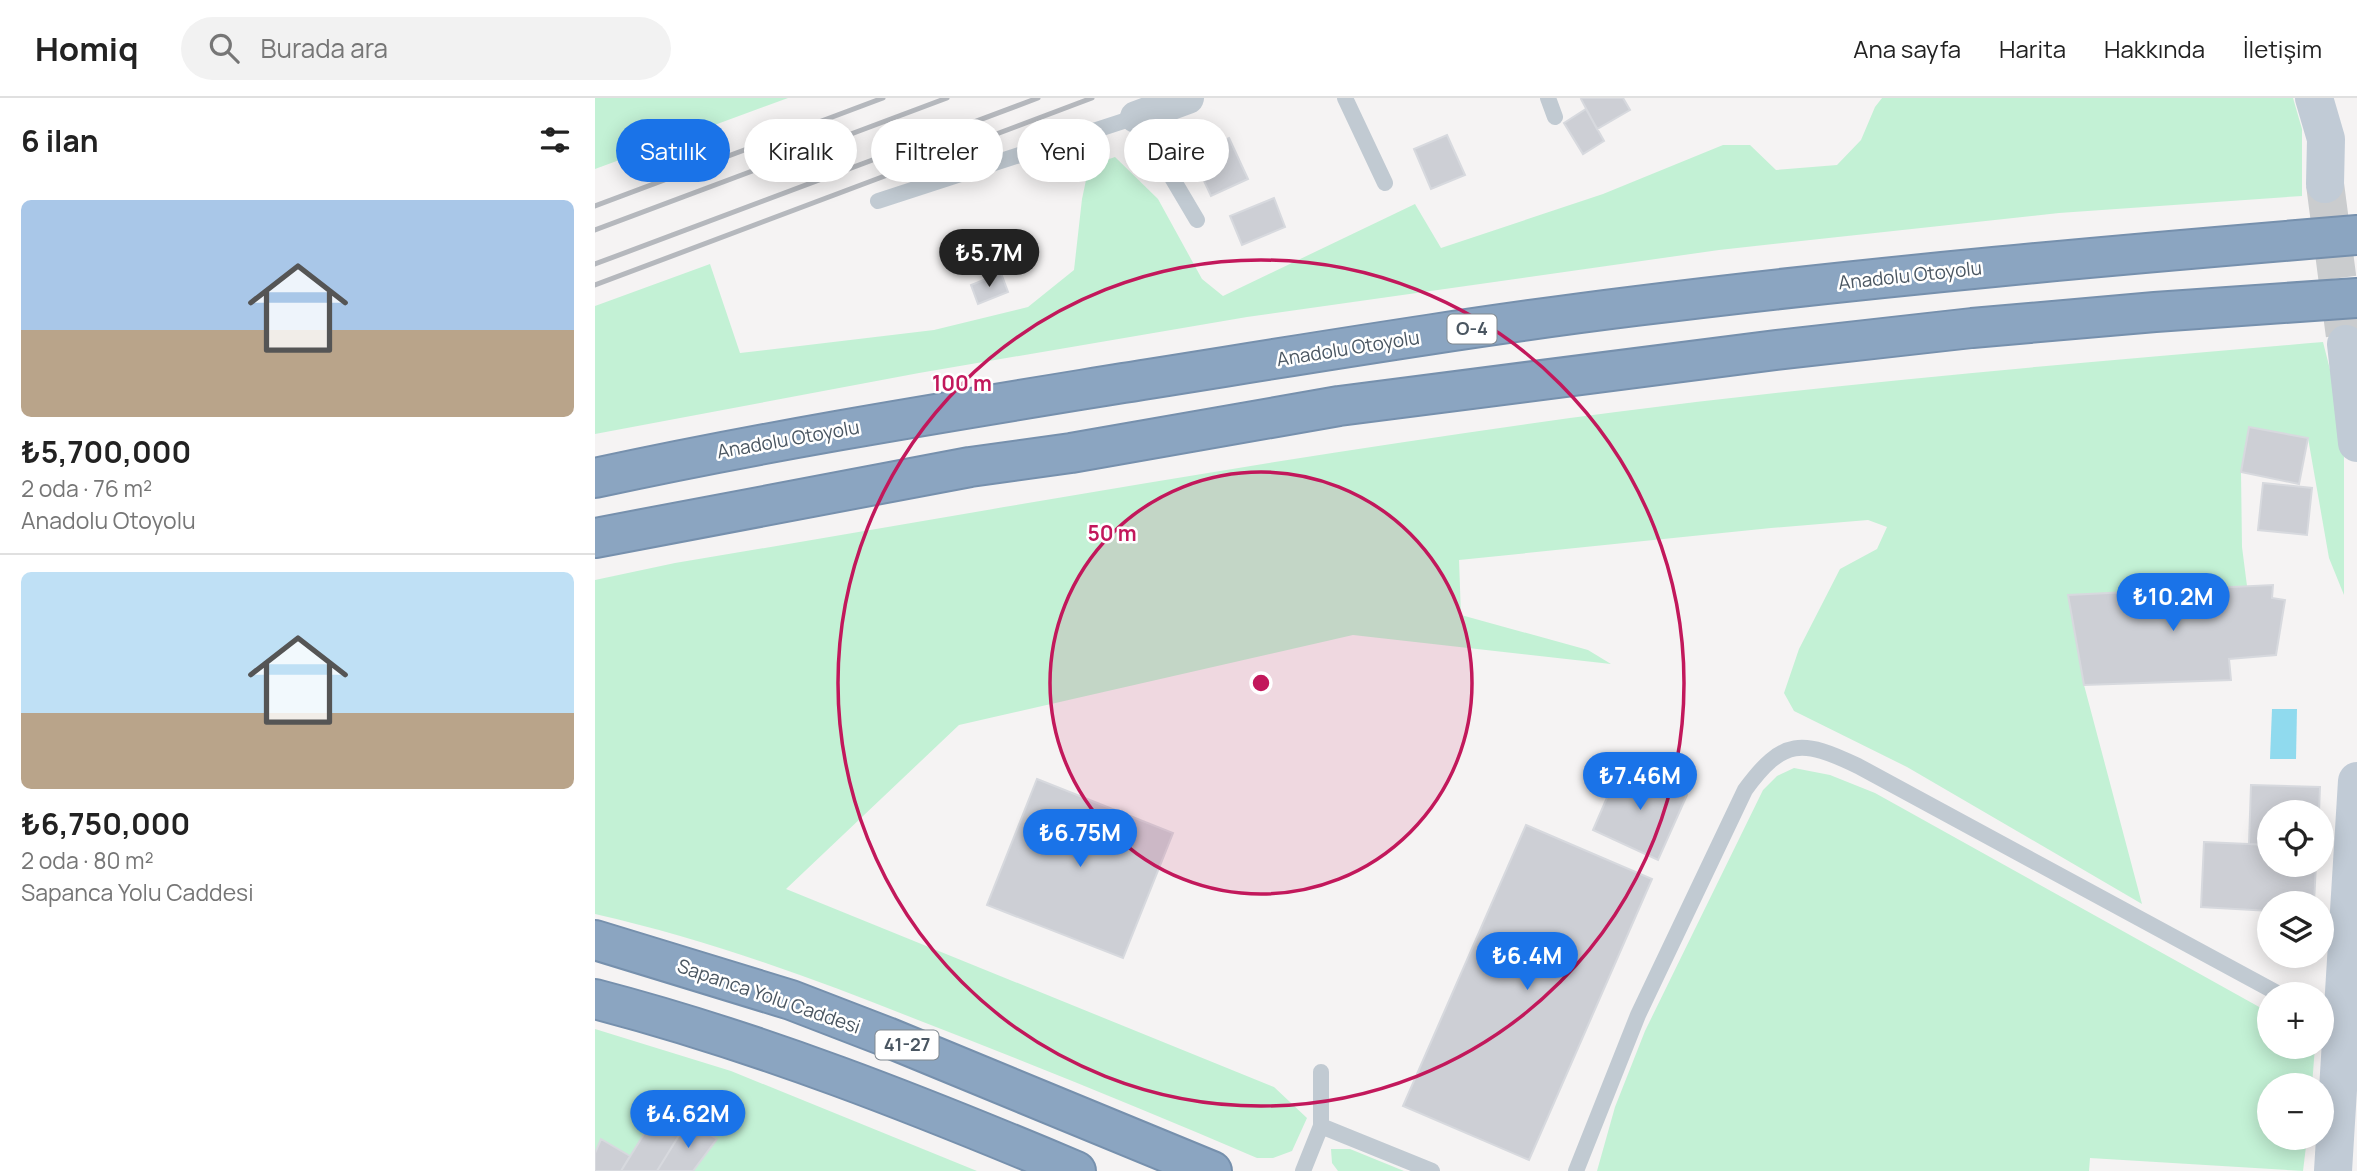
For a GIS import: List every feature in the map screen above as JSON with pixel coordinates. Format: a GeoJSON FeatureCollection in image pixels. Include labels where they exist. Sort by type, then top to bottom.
{"type":"FeatureCollection","features":[{"type":"Feature","properties":{"kind":"highway","name":"Anadolu Otoyolu"},"geometry":{"type":"LineString","coordinates":[[595,478],[731,449],[935,414],[1372,344],[1633,306],[1911,274],[2357,235]]}},
{"type":"Feature","properties":{"kind":"highway"},"geometry":{"type":"LineString","coordinates":[[595,538],[970,467],[1071,453],[1339,406],[1972,328],[2357,298]]}},
{"type":"Feature","properties":{"kind":"highway","name":"Sapanca Yolu Caddesi"},"geometry":{"type":"LineString","coordinates":[[595,940],[791,1000],[1212,1171]]}},
{"type":"Feature","properties":{"kind":"highway"},"geometry":{"type":"LineString","coordinates":[[595,999],[670,1019],[811,1066],[1076,1171]]}},
{"type":"Feature","properties":{"kind":"street"},"geometry":{"type":"LineString","coordinates":[[1136,117],[1188,98]]}},
{"type":"Feature","properties":{"kind":"street"},"geometry":{"type":"LineString","coordinates":[[2315,98],[2326,139],[2325,184]]}},
{"type":"Feature","properties":{"kind":"street"},"geometry":{"type":"LineString","coordinates":[[2346,344],[2357,443]]}},
{"type":"Feature","properties":{"kind":"street"},"geometry":{"type":"LineString","coordinates":[[2334,1004],[2357,781]]}},
{"type":"Feature","properties":{"kind":"street"},"geometry":{"type":"LineString","coordinates":[[2332,1059],[2333,1171]]}},
{"type":"Feature","properties":{"kind":"lane"},"geometry":{"type":"LineString","coordinates":[[1345,98],[1385,183]]}},
{"type":"Feature","properties":{"kind":"lane"},"geometry":{"type":"LineString","coordinates":[[1548,98],[1555,117]]}},
{"type":"Feature","properties":{"kind":"lane"},"geometry":{"type":"LineString","coordinates":[[878,201],[1136,117],[1197,220]]}},
{"type":"Feature","properties":{"kind":"lane"},"geometry":{"type":"LineString","coordinates":[[1576,1171],[1639,1015],[1745,790],[1762,767],[1782,752],[1805,746],[1826,750],[2257,982]]}},
{"type":"Feature","properties":{"kind":"lane"},"geometry":{"type":"LineString","coordinates":[[1303,1171],[1321,1126],[1321,1072]]}},
{"type":"Feature","properties":{"kind":"lane"},"geometry":{"type":"LineString","coordinates":[[1321,1126],[1432,1171]]}},
{"type":"Feature","properties":{"kind":"green space"},"geometry":{"type":"Polygon","coordinates":[[[595,98],[788,98],[730,119],[616,119],[616,161],[595,169],[595,98]]]}},
{"type":"Feature","properties":{"kind":"green space"},"geometry":{"type":"Polygon","coordinates":[[[1882,98],[2293,98],[2302,129],[2302,196],[2059,213],[1719,250],[1247,317],[919,373],[595,434],[595,306],[710,264],[740,353],[934,330],[1028,307],[1074,270],[1086,182],[1110,182],[1110,159],[1115,157],[1124,166],[1124,182],[1141,182],[1158,199],[1202,279],[1223,296],[1415,204],[1441,248],[1603,194],[1723,145],[1750,145],[1776,170],[1837,165],[1861,140],[1875,107],[1882,98]]]}},
{"type":"Feature","properties":{"kind":"green space"},"geometry":{"type":"Polygon","coordinates":[[[2323,342],[2344,425],[2344,595],[2329,558],[2308,438],[2249,428],[2241,472],[2242,547],[2247,586],[2068,596],[2084,685],[2142,904],[1907,767],[1794,711],[1784,693],[1799,649],[1840,569],[1877,549],[1887,527],[1868,520],[1459,560],[1461,615],[1588,650],[1611,664],[1353,635],[959,725],[786,889],[1274,1087],[1307,1118],[1292,1151],[1273,1158],[1257,1158],[1046,1070],[798,975],[718,947],[595,914],[595,580],[675,563],[1145,483],[1498,428],[1704,401],[1881,382],[2323,342]]]}},
{"type":"Feature","properties":{"kind":"green space"},"geometry":{"type":"Polygon","coordinates":[[[1794,768],[1830,775],[1875,793],[2257,1006],[2257,1059],[2314,1059],[2313,1073],[2257,1073],[2257,1150],[2306,1150],[2303,1171],[2090,1158],[2089,1171],[1597,1171],[1615,1107],[1645,1031],[1763,790],[1777,776],[1794,768]]]}},
{"type":"Feature","properties":{"kind":"green space"},"geometry":{"type":"Polygon","coordinates":[[[595,1029],[731,1071],[977,1171],[595,1171],[595,1029]]]}},
{"type":"Feature","properties":{"kind":"green space"},"geometry":{"type":"Polygon","coordinates":[[[1331,1149],[1350,1149],[1404,1171],[1338,1171],[1332,1163],[1331,1149]]]}},
{"type":"Feature","properties":{"kind":"water"},"geometry":{"type":"Polygon","coordinates":[[[2272,709],[2297,709],[2296,759],[2270,759],[2272,709]]]}},
{"type":"Feature","properties":{"kind":"building"},"geometry":{"type":"Polygon","coordinates":[[[1582,98],[1623,98],[1630,110],[1597,129],[1582,98]]]}},
{"type":"Feature","properties":{"kind":"building"},"geometry":{"type":"Polygon","coordinates":[[[1586,109],[1604,141],[1583,154],[1564,123],[1586,109]]]}},
{"type":"Feature","properties":{"kind":"building"},"geometry":{"type":"Polygon","coordinates":[[[1447,135],[1465,175],[1431,189],[1414,149],[1447,135]]]}},
{"type":"Feature","properties":{"kind":"building"},"geometry":{"type":"Polygon","coordinates":[[[1229,138],[1248,179],[1211,196],[1205,182],[1229,182],[1229,138]]]}},
{"type":"Feature","properties":{"kind":"building"},"geometry":{"type":"Polygon","coordinates":[[[1274,198],[1285,227],[1242,245],[1230,216],[1274,198]]]}},
{"type":"Feature","properties":{"kind":"building"},"geometry":{"type":"Polygon","coordinates":[[[1001,273],[1008,292],[978,304],[971,285],[1001,273]]]}},
{"type":"Feature","properties":{"kind":"building"},"geometry":{"type":"Polygon","coordinates":[[[2249,427],[2308,438],[2299,484],[2241,472],[2249,427]]]}},
{"type":"Feature","properties":{"kind":"building"},"geometry":{"type":"Polygon","coordinates":[[[2263,483],[2312,488],[2307,535],[2258,530],[2263,483]]]}},
{"type":"Feature","properties":{"kind":"building"},"geometry":{"type":"Polygon","coordinates":[[[2273,585],[2272,598],[2285,600],[2276,655],[2229,659],[2231,680],[2084,685],[2068,595],[2273,585]]]}},
{"type":"Feature","properties":{"kind":"building"},"geometry":{"type":"Polygon","coordinates":[[[1621,765],[1687,795],[1658,860],[1593,830],[1621,765]]]}},
{"type":"Feature","properties":{"kind":"building"},"geometry":{"type":"Polygon","coordinates":[[[1037,779],[1173,833],[1123,958],[987,905],[1037,779]]]}},
{"type":"Feature","properties":{"kind":"building"},"geometry":{"type":"Polygon","coordinates":[[[2251,785],[2320,787],[2319,800],[2257,800],[2257,844],[2249,844],[2251,785]]]}},
{"type":"Feature","properties":{"kind":"building"},"geometry":{"type":"Polygon","coordinates":[[[1526,825],[1652,879],[1529,1160],[1403,1106],[1526,825]]]}},
{"type":"Feature","properties":{"kind":"building"},"geometry":{"type":"Polygon","coordinates":[[[2204,842],[2257,844],[2257,877],[2315,877],[2315,891],[2257,891],[2257,910],[2201,907],[2204,842]]]}},
{"type":"Feature","properties":{"kind":"building"},"geometry":{"type":"Polygon","coordinates":[[[662,1105],[688,1121],[657,1171],[621,1171],[662,1105]]]}},
{"type":"Feature","properties":{"kind":"building"},"geometry":{"type":"Polygon","coordinates":[[[688,1121],[717,1139],[693,1171],[657,1171],[688,1121]]]}},
{"type":"Feature","properties":{"kind":"building"},"geometry":{"type":"Polygon","coordinates":[[[601,1139],[630,1156],[621,1171],[595,1171],[595,1153],[601,1139]]]}},
{"type":"Feature","properties":{"kind":"tunnel"},"geometry":{"type":"LineString","coordinates":[[2325,184],[2346,344]]}},
{"type":"Feature","properties":{"kind":"railway"},"geometry":{"type":"LineString","coordinates":[[595,206],[883,98]]}},
{"type":"Feature","properties":{"kind":"railway"},"geometry":{"type":"LineString","coordinates":[[595,230],[947,98]]}},
{"type":"Feature","properties":{"kind":"railway"},"geometry":{"type":"LineString","coordinates":[[595,264],[1038,98]]}},
{"type":"Feature","properties":{"kind":"railway"},"geometry":{"type":"LineString","coordinates":[[595,285],[1092,98]]}}]}
